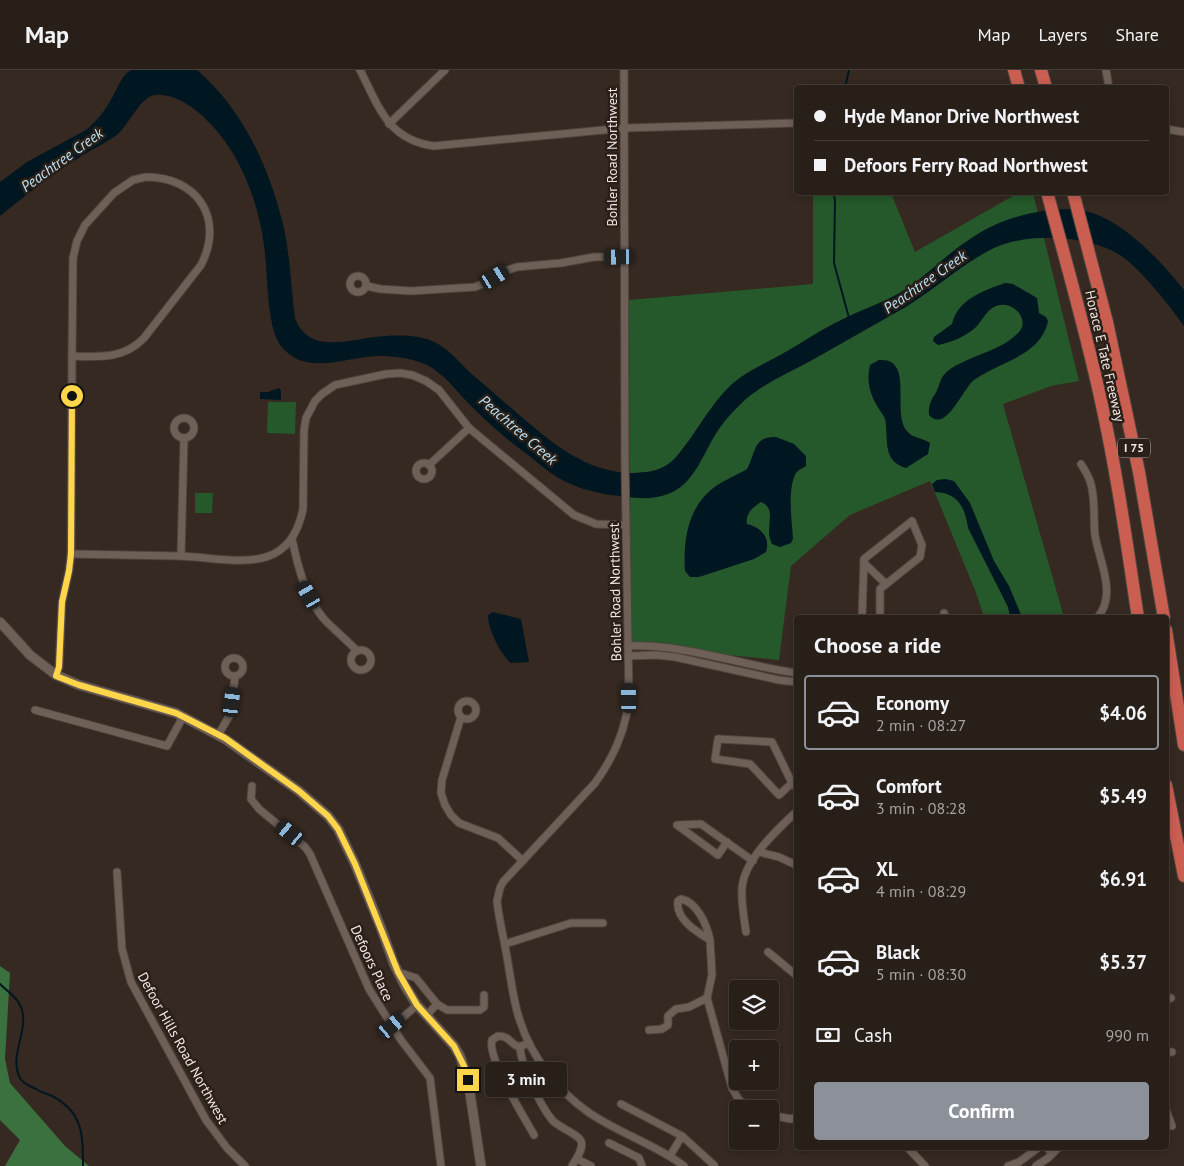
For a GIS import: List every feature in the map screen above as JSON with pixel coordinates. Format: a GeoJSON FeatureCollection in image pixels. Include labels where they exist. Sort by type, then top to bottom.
{"type":"FeatureCollection","features":[{"type":"Feature","properties":{"kind":"highway"},"geometry":{"type":"LineString","coordinates":[[1014,70],[1018,85]]}},
{"type":"Feature","properties":{"kind":"highway"},"geometry":{"type":"LineString","coordinates":[[1041,70],[1045,85]]}},
{"type":"Feature","properties":{"kind":"highway","name":"Horace E Tate Freeway"},"geometry":{"type":"LineString","coordinates":[[1049,195],[1102,403],[1116,475],[1138,615]]}},
{"type":"Feature","properties":{"kind":"highway","name":"Horace E Tate Freeway"},"geometry":{"type":"LineString","coordinates":[[1074,195],[1108,322],[1137,463],[1163,615]]}},
{"type":"Feature","properties":{"kind":"highway"},"geometry":{"type":"LineString","coordinates":[[1169,649],[1184,744]]}},
{"type":"Feature","properties":{"kind":"highway"},"geometry":{"type":"LineString","coordinates":[[1169,800],[1184,876]]}},
{"type":"Feature","properties":{"kind":"street"},"geometry":{"type":"LineString","coordinates":[[360,70],[389,124],[408,139],[434,146],[625,128],[794,123]]}},
{"type":"Feature","properties":{"kind":"street"},"geometry":{"type":"LineString","coordinates":[[389,124],[445,70]]}},
{"type":"Feature","properties":{"kind":"street","name":"Bohler Road Northwest"},"geometry":{"type":"LineString","coordinates":[[624,70],[628,714],[612,757],[595,783],[503,882],[498,895],[498,906],[519,1019],[529,1043],[550,1075],[574,1102],[589,1113],[670,1156],[684,1166]]}},
{"type":"Feature","properties":{"kind":"street"},"geometry":{"type":"LineString","coordinates":[[1106,70],[1108,85]]}},
{"type":"Feature","properties":{"kind":"street"},"geometry":{"type":"LineString","coordinates":[[1169,130],[1184,132]]}},
{"type":"Feature","properties":{"kind":"street"},"geometry":{"type":"LineString","coordinates":[[56,676],[59,667],[62,602],[71,554],[72,356],[73,258],[77,241],[85,225],[114,193],[133,180],[146,177],[160,177],[173,180],[185,186],[201,202],[209,222],[209,245],[201,265],[144,338],[134,347],[110,356],[72,356]]}},
{"type":"Feature","properties":{"kind":"street"},"geometry":{"type":"LineString","coordinates":[[366,286],[411,291],[475,287],[505,271],[517,267],[561,264],[594,257],[625,257]]}},
{"type":"Feature","properties":{"kind":"street"},"geometry":{"type":"LineString","coordinates":[[71,554],[181,556],[239,561],[252,561],[273,554],[292,539],[299,526],[304,509],[304,430],[306,418],[315,401],[329,388],[342,383],[400,373],[412,375],[426,381],[438,390],[469,428],[574,515],[596,524],[626,525]]}},
{"type":"Feature","properties":{"kind":"street"},"geometry":{"type":"LineString","coordinates":[[429,465],[469,428]]}},
{"type":"Feature","properties":{"kind":"street"},"geometry":{"type":"LineString","coordinates":[[181,556],[184,438]]}},
{"type":"Feature","properties":{"kind":"street"},"geometry":{"type":"LineString","coordinates":[[1081,464],[1091,485],[1095,536],[1106,585],[1104,608],[1099,615]]}},
{"type":"Feature","properties":{"kind":"street"},"geometry":{"type":"LineString","coordinates":[[862,615],[864,559],[912,521],[922,545],[920,556],[880,589],[880,615]]}},
{"type":"Feature","properties":{"kind":"street"},"geometry":{"type":"LineString","coordinates":[[292,539],[303,583],[314,605],[325,620],[357,651]]}},
{"type":"Feature","properties":{"kind":"street"},"geometry":{"type":"LineString","coordinates":[[864,564],[886,584]]}},
{"type":"Feature","properties":{"kind":"street"},"geometry":{"type":"LineString","coordinates":[[0,622],[30,654],[56,676],[79,685],[176,713],[225,738],[299,791],[328,816],[338,829],[355,864],[398,972],[417,1005],[454,1046],[464,1066],[481,1166]]}},
{"type":"Feature","properties":{"kind":"street"},"geometry":{"type":"LineString","coordinates":[[628,646],[646,645],[679,648],[794,673]]}},
{"type":"Feature","properties":{"kind":"street"},"geometry":{"type":"LineString","coordinates":[[628,656],[656,655],[675,657],[794,682]]}},
{"type":"Feature","properties":{"kind":"street"},"geometry":{"type":"LineString","coordinates":[[218,736],[231,713],[235,676]]}},
{"type":"Feature","properties":{"kind":"street"},"geometry":{"type":"LineString","coordinates":[[35,710],[167,746],[183,717]]}},
{"type":"Feature","properties":{"kind":"street"},"geometry":{"type":"LineString","coordinates":[[461,717],[442,780],[441,793],[445,805],[459,823],[498,838],[523,861]]}},
{"type":"Feature","properties":{"kind":"street"},"geometry":{"type":"LineString","coordinates":[[718,739],[772,742],[794,785],[779,795],[750,764],[715,759],[718,739]]}},
{"type":"Feature","properties":{"kind":"street","name":"Defoors Place"},"geometry":{"type":"LineString","coordinates":[[252,786],[251,799],[259,809],[306,847],[369,989],[392,1026],[430,1078],[442,1166]]}},
{"type":"Feature","properties":{"kind":"street"},"geometry":{"type":"LineString","coordinates":[[746,932],[742,888],[745,875],[772,835],[794,814]]}},
{"type":"Feature","properties":{"kind":"street"},"geometry":{"type":"LineString","coordinates":[[727,842],[718,855],[678,825],[701,824],[727,842],[753,861]]}},
{"type":"Feature","properties":{"kind":"street"},"geometry":{"type":"LineString","coordinates":[[759,852],[794,864]]}},
{"type":"Feature","properties":{"kind":"street","name":"Defoor Hills Road Northwest"},"geometry":{"type":"LineString","coordinates":[[117,872],[122,949],[131,982],[206,1120],[227,1148],[245,1166]]}},
{"type":"Feature","properties":{"kind":"street"},"geometry":{"type":"LineString","coordinates":[[710,940],[688,925],[680,914],[677,905],[681,899],[686,900],[693,906],[706,925],[710,940],[712,975],[707,998],[732,1088],[738,1100]]}},
{"type":"Feature","properties":{"kind":"street"},"geometry":{"type":"LineString","coordinates":[[505,944],[571,923],[603,922]]}},
{"type":"Feature","properties":{"kind":"street"},"geometry":{"type":"LineString","coordinates":[[768,952],[794,973]]}},
{"type":"Feature","properties":{"kind":"street"},"geometry":{"type":"LineString","coordinates":[[398,972],[416,978],[437,1004],[447,1010],[480,1010],[484,1007],[484,995]]}},
{"type":"Feature","properties":{"kind":"street"},"geometry":{"type":"LineString","coordinates":[[649,1030],[662,1029],[668,1025],[668,1016],[676,1009],[689,1007],[707,998]]}},
{"type":"Feature","properties":{"kind":"street"},"geometry":{"type":"LineString","coordinates":[[426,1016],[437,1004]]}},
{"type":"Feature","properties":{"kind":"street"},"geometry":{"type":"LineString","coordinates":[[392,1026],[417,1005]]}},
{"type":"Feature","properties":{"kind":"street"},"geometry":{"type":"LineString","coordinates":[[529,1043],[520,1046],[502,1036],[494,1038],[490,1045],[492,1055],[509,1090],[534,1135]]}},
{"type":"Feature","properties":{"kind":"street"},"geometry":{"type":"LineString","coordinates":[[520,1046],[521,1059],[526,1074],[547,1112],[553,1121],[579,1137],[581,1141],[582,1145],[577,1159],[572,1166]]}},
{"type":"Feature","properties":{"kind":"street"},"geometry":{"type":"LineString","coordinates":[[621,1104],[682,1136],[714,1165]]}},
{"type":"Feature","properties":{"kind":"street"},"geometry":{"type":"LineString","coordinates":[[779,1117],[794,1118]]}},
{"type":"Feature","properties":{"kind":"street"},"geometry":{"type":"LineString","coordinates":[[1169,1118],[1172,1126]]}},
{"type":"Feature","properties":{"kind":"street"},"geometry":{"type":"LineString","coordinates":[[670,1156],[682,1136]]}},
{"type":"Feature","properties":{"kind":"street"},"geometry":{"type":"LineString","coordinates":[[609,1143],[639,1158],[642,1166]]}},
{"type":"Feature","properties":{"kind":"street"},"geometry":{"type":"LineString","coordinates":[[910,1150],[925,1166]]}},
{"type":"Feature","properties":{"kind":"street"},"geometry":{"type":"LineString","coordinates":[[1008,1166],[1019,1162],[1035,1150]]}},
{"type":"Feature","properties":{"kind":"street"},"geometry":{"type":"LineString","coordinates":[[1036,1166],[1056,1150]]}},
{"type":"Feature","properties":{"kind":"street"},"geometry":{"type":"LineString","coordinates":[[577,1159],[592,1166]]}},
{"type":"Feature","properties":{"kind":"green space"},"geometry":{"type":"Polygon","coordinates":[[[813,195],[892,195],[915,252],[1015,195],[1033,195],[1079,381],[1051,386],[1003,404],[1063,615],[983,615],[975,590],[930,481],[850,515],[791,566],[779,660],[630,645],[629,300],[813,284],[813,195]]]}},
{"type":"Feature","properties":{"kind":"green space"},"geometry":{"type":"Polygon","coordinates":[[[268,402],[296,402],[295,434],[267,433],[268,402]]]}},
{"type":"Feature","properties":{"kind":"green space"},"geometry":{"type":"Polygon","coordinates":[[[195,493],[213,493],[212,513],[195,513],[195,493]]]}},
{"type":"Feature","properties":{"kind":"green space"},"geometry":{"type":"Polygon","coordinates":[[[0,966],[10,973],[5,1059],[10,1083],[65,1146],[89,1166],[5,1166],[20,1140],[0,1120],[0,966]]]}},
{"type":"Feature","properties":{"kind":"water","name":"Peachtree Creek"},"geometry":{"type":"Polygon","coordinates":[[[131,70],[197,70],[213,85],[240,120],[262,160],[277,203],[287,247],[295,318],[301,329],[308,336],[328,342],[396,336],[419,337],[432,341],[449,352],[518,414],[557,445],[585,462],[600,468],[634,473],[654,471],[665,466],[679,454],[715,403],[738,379],[835,323],[903,291],[962,244],[981,232],[1006,220],[1024,215],[1054,210],[1080,210],[1099,216],[1127,232],[1152,254],[1184,290],[1184,326],[1163,298],[1128,261],[1106,248],[1073,239],[1055,238],[1020,240],[1004,244],[966,264],[909,305],[770,382],[754,393],[725,421],[715,435],[698,467],[684,484],[675,491],[664,496],[635,498],[583,489],[557,477],[508,440],[444,378],[425,364],[390,356],[314,363],[302,361],[291,355],[281,346],[276,337],[270,313],[261,226],[243,172],[234,155],[212,125],[198,112],[178,99],[155,95],[145,100],[118,134],[57,172],[0,216],[0,182],[27,162],[86,130],[110,101],[122,78],[131,70]]]}},
{"type":"Feature","properties":{"kind":"water"},"geometry":{"type":"Polygon","coordinates":[[[1005,283],[1013,284],[1037,298],[1039,313],[1046,317],[1048,321],[1044,333],[1037,342],[1018,357],[974,380],[948,414],[942,419],[935,419],[929,415],[929,406],[943,376],[958,364],[1002,345],[1011,339],[1019,332],[1023,322],[1019,313],[1011,307],[1001,305],[993,308],[976,327],[958,339],[938,345],[933,341],[934,337],[952,324],[960,308],[972,297],[1005,283]]]}},
{"type":"Feature","properties":{"kind":"water"},"geometry":{"type":"Polygon","coordinates":[[[879,360],[890,361],[896,367],[899,376],[901,411],[907,431],[930,443],[928,454],[906,468],[898,465],[889,454],[885,419],[873,398],[870,388],[868,377],[870,365],[879,360]]]}},
{"type":"Feature","properties":{"kind":"water"},"geometry":{"type":"Polygon","coordinates":[[[279,388],[281,400],[260,399],[260,392],[268,392],[279,388]]]}},
{"type":"Feature","properties":{"kind":"water"},"geometry":{"type":"Polygon","coordinates":[[[769,437],[776,437],[794,444],[806,456],[806,466],[796,473],[793,480],[791,505],[793,539],[791,543],[780,547],[772,544],[769,534],[770,519],[768,507],[761,502],[748,514],[747,524],[760,530],[766,537],[766,552],[754,559],[699,577],[690,577],[685,571],[685,547],[689,524],[699,503],[716,486],[747,469],[759,442],[769,437]]]}},
{"type":"Feature","properties":{"kind":"water"},"geometry":{"type":"Polygon","coordinates":[[[937,480],[954,481],[970,503],[994,561],[1009,586],[1021,615],[1010,615],[1008,607],[968,528],[965,514],[959,502],[949,495],[935,492],[932,484],[937,480]]]}},
{"type":"Feature","properties":{"kind":"water"},"geometry":{"type":"Polygon","coordinates":[[[493,612],[521,619],[529,662],[511,663],[503,654],[492,634],[488,615],[493,612]]]}},
{"type":"Feature","properties":{"kind":"waterway"},"geometry":{"type":"LineString","coordinates":[[846,85],[849,70]]}},
{"type":"Feature","properties":{"kind":"waterway"},"geometry":{"type":"LineString","coordinates":[[834,195],[834,263],[849,318]]}},
{"type":"Feature","properties":{"kind":"waterway"},"geometry":{"type":"LineString","coordinates":[[0,984],[17,1000],[22,1009],[23,1019],[17,1059],[20,1078],[27,1085],[61,1101],[75,1116],[81,1134],[83,1166]]}},
{"type":"Feature","properties":{"kind":"route"},"geometry":{"type":"LineString","coordinates":[[72,396],[71,554],[62,602],[59,667],[56,676],[79,685],[176,713],[225,738],[299,791],[328,816],[338,829],[355,864],[394,964],[405,986],[417,1005],[454,1046],[460,1056],[468,1080]]}}]}
